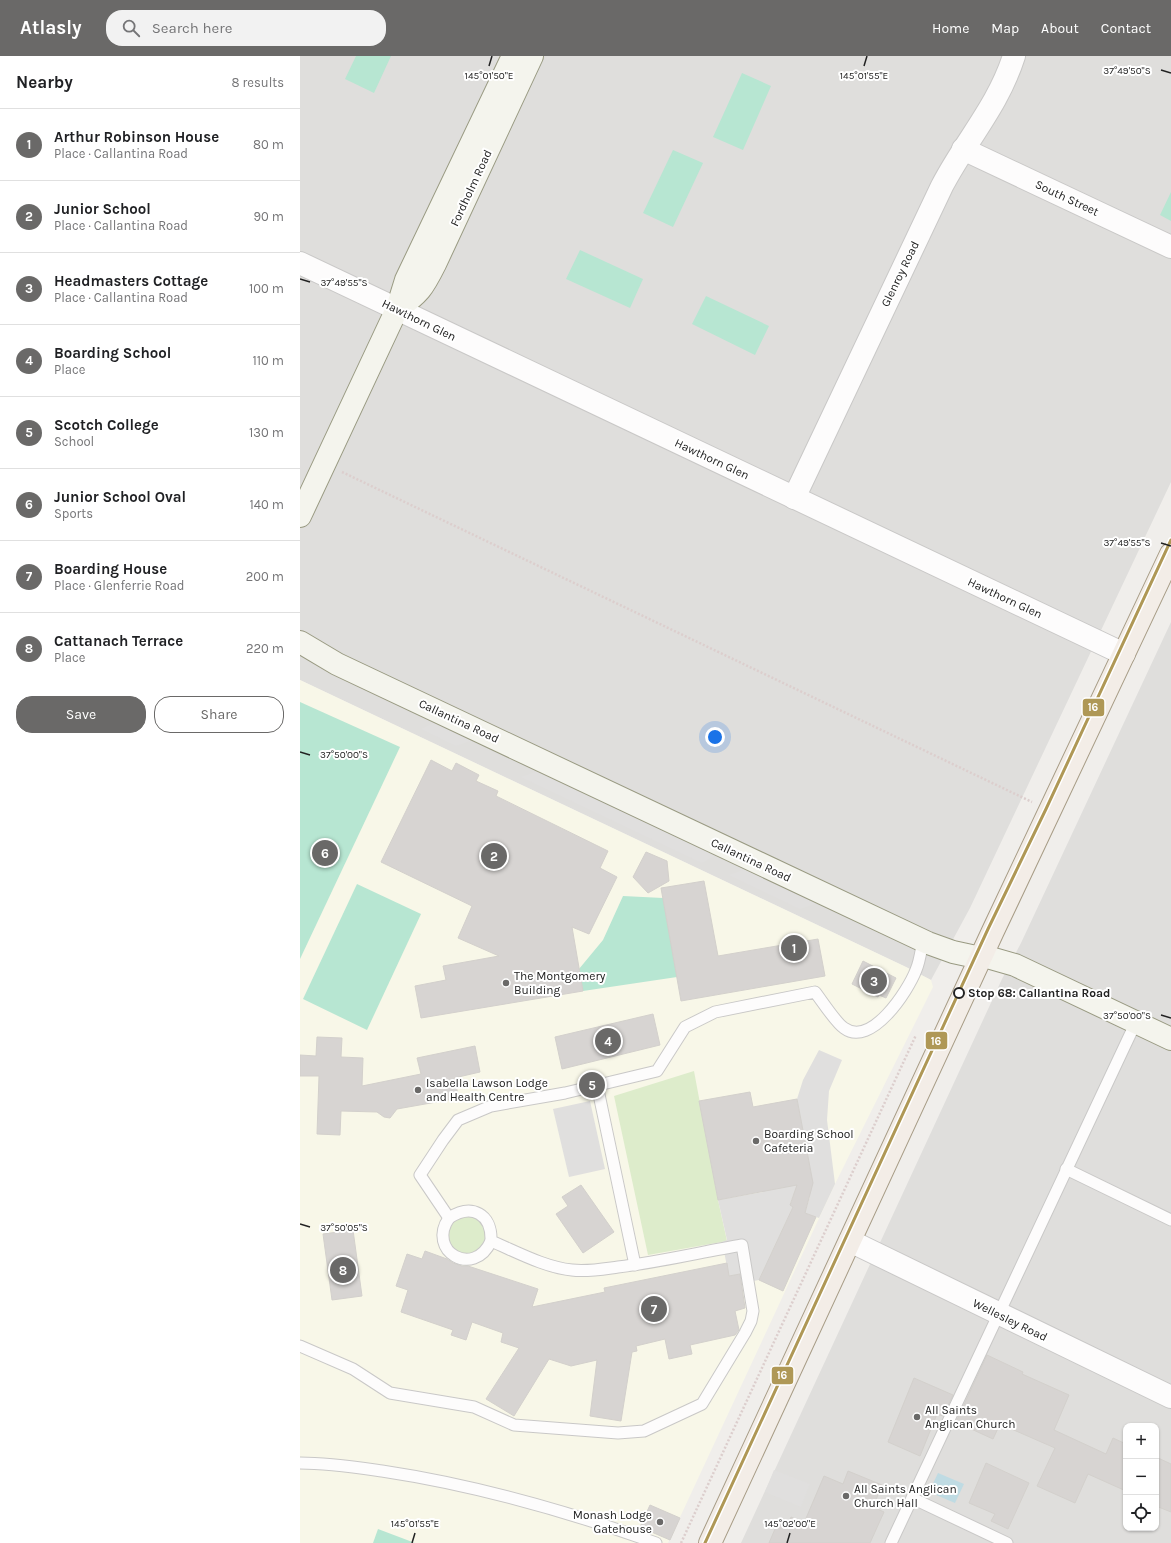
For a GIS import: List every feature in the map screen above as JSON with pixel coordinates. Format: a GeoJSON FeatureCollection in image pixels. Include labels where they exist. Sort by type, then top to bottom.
{"type":"FeatureCollection","features":[{"type":"Feature","properties":{"kind":"main road"},"geometry":{"type":"LineString","coordinates":[[710,1543],[1171,554]]}},
{"type":"Feature","properties":{"kind":"street","name":"Fordholm Road"},"geometry":{"type":"LineString","coordinates":[[300,516],[397,309],[406,280],[513,56]]}},
{"type":"Feature","properties":{"kind":"street","name":"Fordholm Road"},"geometry":{"type":"LineString","coordinates":[[397,309],[412,299],[422,288],[432,270],[532,56]]}},
{"type":"Feature","properties":{"kind":"street","name":"Glenroy Road"},"geometry":{"type":"LineString","coordinates":[[794,498],[942,186],[963,149],[992,108],[1010,70],[1014,56]]}},
{"type":"Feature","properties":{"kind":"street","name":"South Street"},"geometry":{"type":"LineString","coordinates":[[963,149],[1171,247]]}},
{"type":"Feature","properties":{"kind":"street","name":"Hawthorn Glen"},"geometry":{"type":"LineString","coordinates":[[300,263],[1124,654]]}},
{"type":"Feature","properties":{"kind":"street","name":"Callantina Road"},"geometry":{"type":"LineString","coordinates":[[300,642],[337,664],[924,940],[953,952],[987,957],[1015,965],[1171,1039]]}},
{"type":"Feature","properties":{"kind":"street","name":"Callantina Road"},"geometry":{"type":"LineString","coordinates":[[300,655],[337,664]]}},
{"type":"Feature","properties":{"kind":"street","name":"Wellesley Road"},"geometry":{"type":"LineString","coordinates":[[850,1242],[1171,1397]]}},
{"type":"Feature","properties":{"kind":"lane"},"geometry":{"type":"LineString","coordinates":[[449,1218],[420,1175],[442,1140],[458,1120],[491,1106],[565,1093],[657,1070],[685,1027],[715,1012],[815,992],[843,1028],[856,1033],[864,1032],[883,1019],[905,993],[917,970],[924,940]]}},
{"type":"Feature","properties":{"kind":"lane"},"geometry":{"type":"LineString","coordinates":[[891,1543],[1136,1022]]}},
{"type":"Feature","properties":{"kind":"lane"},"geometry":{"type":"LineString","coordinates":[[598,1085],[635,1265]]}},
{"type":"Feature","properties":{"kind":"lane"},"geometry":{"type":"LineString","coordinates":[[1066,1169],[1171,1220]]}},
{"type":"Feature","properties":{"kind":"lane"},"geometry":{"type":"LineString","coordinates":[[463,1211],[472,1211],[485,1219],[489,1226],[491,1241],[483,1254],[476,1258],[460,1258],[452,1254],[446,1247],[442,1232],[449,1218],[463,1211]]}},
{"type":"Feature","properties":{"kind":"lane"},"geometry":{"type":"LineString","coordinates":[[300,1346],[353,1369],[390,1393],[474,1407],[514,1426],[618,1433],[644,1431],[702,1404],[745,1333],[754,1311],[742,1245],[635,1265],[595,1270],[572,1270],[551,1265],[491,1241]]}},
{"type":"Feature","properties":{"kind":"lane"},"geometry":{"type":"LineString","coordinates":[[300,1463],[322,1463],[424,1478],[544,1505],[656,1543]]}},
{"type":"Feature","properties":{"kind":"lane"},"geometry":{"type":"LineString","coordinates":[[912,1498],[1007,1543]]}},
{"type":"Feature","properties":{"kind":"path"},"geometry":{"type":"LineString","coordinates":[[325,464],[1050,811]]}},
{"type":"Feature","properties":{"kind":"path"},"geometry":{"type":"LineString","coordinates":[[681,1543],[916,1035]]}},
{"type":"Feature","properties":{"kind":"shaded area"},"geometry":{"type":"Polygon","coordinates":[[[300,56],[1171,56],[1171,482],[970,908],[931,980],[300,680],[300,56]]]}},
{"type":"Feature","properties":{"kind":"shaded area"},"geometry":{"type":"Polygon","coordinates":[[[1171,622],[1171,1543],[741,1543],[1002,979],[1021,943],[1171,622]]]}},
{"type":"Feature","properties":{"kind":"shaded area"},"geometry":{"type":"Polygon","coordinates":[[[300,680],[931,980],[933,987],[835,1184],[668,1543],[300,1543],[300,680]]]}},
{"type":"Feature","properties":{"kind":"shaded area"},"geometry":{"type":"Polygon","coordinates":[[[436,722],[473,740],[456,746],[421,729],[436,722]]]}},
{"type":"Feature","properties":{"kind":"shaded area"},"geometry":{"type":"Polygon","coordinates":[[[538,771],[716,855],[702,863],[521,777],[538,771]]]}},
{"type":"Feature","properties":{"kind":"shaded area"},"geometry":{"type":"Polygon","coordinates":[[[746,869],[818,903],[800,909],[729,875],[746,869]]]}},
{"type":"Feature","properties":{"kind":"shaded area"},"geometry":{"type":"Polygon","coordinates":[[[819,1050],[842,1060],[829,1091],[827,1120],[835,1184],[819,1218],[805,1213],[810,1196],[795,1191],[790,1204],[793,1207],[759,1280],[742,1283],[740,1274],[729,1276],[722,1242],[727,1240],[718,1200],[763,1192],[761,1184],[811,1174],[797,1099],[803,1080],[819,1050]]]}},
{"type":"Feature","properties":{"kind":"shaded area"},"geometry":{"type":"Polygon","coordinates":[[[590,1101],[605,1169],[569,1177],[553,1109],[590,1101]]]}},
{"type":"Feature","properties":{"kind":"shaded area"},"geometry":{"type":"Polygon","coordinates":[[[774,1470],[810,1484],[801,1507],[765,1492],[774,1470]]]}},
{"type":"Feature","properties":{"kind":"green space"},"geometry":{"type":"Polygon","coordinates":[[[356,56],[391,56],[374,93],[345,79],[356,56]]]}},
{"type":"Feature","properties":{"kind":"green space"},"geometry":{"type":"Polygon","coordinates":[[[742,73],[771,86],[743,150],[713,137],[742,73]]]}},
{"type":"Feature","properties":{"kind":"green space"},"geometry":{"type":"Polygon","coordinates":[[[673,150],[703,163],[673,227],[643,213],[673,150]]]}},
{"type":"Feature","properties":{"kind":"green space"},"geometry":{"type":"Polygon","coordinates":[[[1171,192],[1171,221],[1160,215],[1171,192]]]}},
{"type":"Feature","properties":{"kind":"green space"},"geometry":{"type":"Polygon","coordinates":[[[580,250],[643,279],[630,308],[566,279],[580,250]]]}},
{"type":"Feature","properties":{"kind":"green space"},"geometry":{"type":"Polygon","coordinates":[[[706,296],[769,326],[755,355],[692,324],[706,296]]]}},
{"type":"Feature","properties":{"kind":"green space"},"geometry":{"type":"Polygon","coordinates":[[[300,702],[400,747],[300,959],[300,702]]]}},
{"type":"Feature","properties":{"kind":"green space"},"geometry":{"type":"Polygon","coordinates":[[[357,884],[421,914],[367,1030],[303,999],[357,884]]]}},
{"type":"Feature","properties":{"kind":"green space"},"geometry":{"type":"Polygon","coordinates":[[[623,896],[663,898],[677,977],[583,991],[579,969],[603,940],[623,896]]]}},
{"type":"Feature","properties":{"kind":"green space"},"geometry":{"type":"Polygon","coordinates":[[[694,1071],[727,1241],[648,1255],[614,1096],[694,1071]]]}},
{"type":"Feature","properties":{"kind":"green space"},"geometry":{"type":"Polygon","coordinates":[[[463,1216],[471,1216],[478,1219],[483,1224],[486,1235],[483,1246],[478,1251],[471,1254],[463,1254],[456,1251],[451,1246],[448,1239],[448,1231],[451,1224],[456,1219],[463,1216]]]}},
{"type":"Feature","properties":{"kind":"green space"},"geometry":{"type":"Polygon","coordinates":[[[378,1529],[415,1543],[373,1543],[378,1529]]]}},
{"type":"Feature","properties":{"kind":"water"},"geometry":{"type":"Polygon","coordinates":[[[938,1473],[964,1484],[955,1503],[929,1492],[938,1473]]]}},
{"type":"Feature","properties":{"kind":"building"},"geometry":{"type":"Polygon","coordinates":[[[431,760],[452,771],[456,763],[479,775],[476,781],[498,791],[496,796],[608,851],[600,868],[617,877],[589,934],[572,927],[583,991],[421,1018],[415,986],[446,980],[443,966],[499,956],[458,938],[472,906],[381,862],[431,760]]]}},
{"type":"Feature","properties":{"kind":"building"},"geometry":{"type":"Polygon","coordinates":[[[646,852],[667,861],[669,881],[648,893],[633,877],[646,852]]]}},
{"type":"Feature","properties":{"kind":"building"},"geometry":{"type":"Polygon","coordinates":[[[704,881],[718,956],[818,939],[825,976],[681,1001],[661,888],[704,881]]]}},
{"type":"Feature","properties":{"kind":"building"},"geometry":{"type":"Polygon","coordinates":[[[863,961],[896,978],[886,998],[879,995],[878,997],[852,984],[863,961]]]}},
{"type":"Feature","properties":{"kind":"building"},"geometry":{"type":"Polygon","coordinates":[[[653,1014],[660,1045],[562,1069],[555,1037],[653,1014]]]}},
{"type":"Feature","properties":{"kind":"building","name":"Isabella Lawson Lodge and Health Centre"},"geometry":{"type":"Polygon","coordinates":[[[317,1037],[342,1038],[341,1057],[363,1058],[362,1086],[421,1074],[417,1058],[475,1046],[480,1072],[454,1078],[459,1098],[397,1109],[390,1118],[384,1117],[377,1112],[341,1111],[340,1135],[317,1134],[319,1076],[300,1076],[300,1055],[316,1056],[317,1037]]]}},
{"type":"Feature","properties":{"kind":"building","name":"Boarding School Cafeteria"},"geometry":{"type":"Polygon","coordinates":[[[750,1092],[753,1107],[797,1099],[813,1183],[805,1213],[816,1217],[783,1291],[759,1280],[793,1207],[790,1205],[797,1185],[718,1200],[699,1101],[750,1092]]]}},
{"type":"Feature","properties":{"kind":"building"},"geometry":{"type":"Polygon","coordinates":[[[581,1185],[614,1232],[583,1253],[556,1214],[568,1206],[562,1197],[581,1185]]]}},
{"type":"Feature","properties":{"kind":"building"},"geometry":{"type":"Polygon","coordinates":[[[353,1230],[362,1296],[332,1300],[323,1234],[353,1230]]]}},
{"type":"Feature","properties":{"kind":"building"},"geometry":{"type":"Polygon","coordinates":[[[425,1251],[447,1259],[453,1263],[468,1266],[538,1289],[532,1307],[605,1292],[604,1288],[727,1263],[729,1276],[740,1274],[745,1308],[735,1311],[739,1330],[735,1335],[690,1345],[692,1354],[669,1359],[665,1339],[636,1346],[637,1351],[632,1352],[621,1421],[590,1416],[597,1360],[571,1366],[549,1359],[514,1416],[486,1399],[519,1348],[501,1342],[503,1333],[472,1322],[466,1340],[451,1335],[453,1330],[401,1312],[408,1290],[396,1286],[407,1254],[422,1259],[425,1251]]]}},
{"type":"Feature","properties":{"kind":"building"},"geometry":{"type":"Polygon","coordinates":[[[987,1355],[1023,1372],[1022,1374],[1069,1395],[1054,1430],[1106,1454],[1113,1438],[1123,1443],[1123,1490],[1088,1474],[1075,1503],[1037,1486],[1055,1448],[1000,1424],[993,1439],[956,1422],[987,1355]]]}},
{"type":"Feature","properties":{"kind":"building","name":"All Saints Anglican Church"},"geometry":{"type":"Polygon","coordinates":[[[914,1378],[953,1395],[943,1416],[937,1414],[920,1456],[888,1442],[914,1378]]]}},
{"type":"Feature","properties":{"kind":"building"},"geometry":{"type":"Polygon","coordinates":[[[1159,1458],[1171,1464],[1171,1512],[1159,1507],[1159,1458]]]}},
{"type":"Feature","properties":{"kind":"building"},"geometry":{"type":"Polygon","coordinates":[[[986,1463],[1029,1483],[1008,1529],[991,1521],[995,1514],[969,1503],[986,1463]]]}},
{"type":"Feature","properties":{"kind":"building","name":"All Saints Anglican Church Hall"},"geometry":{"type":"Polygon","coordinates":[[[848,1471],[882,1485],[873,1507],[884,1512],[870,1543],[769,1543],[778,1522],[787,1526],[791,1517],[804,1523],[824,1476],[843,1484],[848,1471]]]}},
{"type":"Feature","properties":{"kind":"building","name":"Monash Lodge Gatehouse"},"geometry":{"type":"Polygon","coordinates":[[[650,1505],[680,1518],[670,1540],[640,1527],[650,1505]]]}},
{"type":"Feature","properties":{"kind":"transit line","name":"16"},"geometry":{"type":"LineString","coordinates":[[705,1543],[988,929],[1046,809],[1171,540]]}},
{"type":"Feature","properties":{"kind":"place","name":"Junior School Oval"},"geometry":{"type":"Point","coordinates":[325,853]}},
{"type":"Feature","properties":{"kind":"place","name":"Junior School"},"geometry":{"type":"Point","coordinates":[494,856]}},
{"type":"Feature","properties":{"kind":"place","name":"Arthur Robinson House"},"geometry":{"type":"Point","coordinates":[794,948]}},
{"type":"Feature","properties":{"kind":"place","name":"Headmasters Cottage"},"geometry":{"type":"Point","coordinates":[874,981]}},
{"type":"Feature","properties":{"kind":"place","name":"The Montgomery Building"},"geometry":{"type":"Point","coordinates":[506,983]}},
{"type":"Feature","properties":{"kind":"place","name":"Stop 68: Callantina Road"},"geometry":{"type":"Point","coordinates":[959,993]}},
{"type":"Feature","properties":{"kind":"place","name":"Boarding School"},"geometry":{"type":"Point","coordinates":[608,1041]}},
{"type":"Feature","properties":{"kind":"place","name":"Scotch College"},"geometry":{"type":"Point","coordinates":[592,1085]}},
{"type":"Feature","properties":{"kind":"place","name":"Isabella Lawson Lodge and Health Centre"},"geometry":{"type":"Point","coordinates":[418,1090]}},
{"type":"Feature","properties":{"kind":"place","name":"Boarding School Cafeteria"},"geometry":{"type":"Point","coordinates":[756,1141]}},
{"type":"Feature","properties":{"kind":"place","name":"Cattanach Terrace"},"geometry":{"type":"Point","coordinates":[343,1270]}},
{"type":"Feature","properties":{"kind":"place","name":"Boarding House"},"geometry":{"type":"Point","coordinates":[654,1309]}},
{"type":"Feature","properties":{"kind":"place","name":"All Saints Anglican Church"},"geometry":{"type":"Point","coordinates":[917,1417]}},
{"type":"Feature","properties":{"kind":"place","name":"All Saints Anglican Church Hall"},"geometry":{"type":"Point","coordinates":[846,1496]}},
{"type":"Feature","properties":{"kind":"place","name":"Monash Lodge Gatehouse"},"geometry":{"type":"Point","coordinates":[660,1522]}}]}
